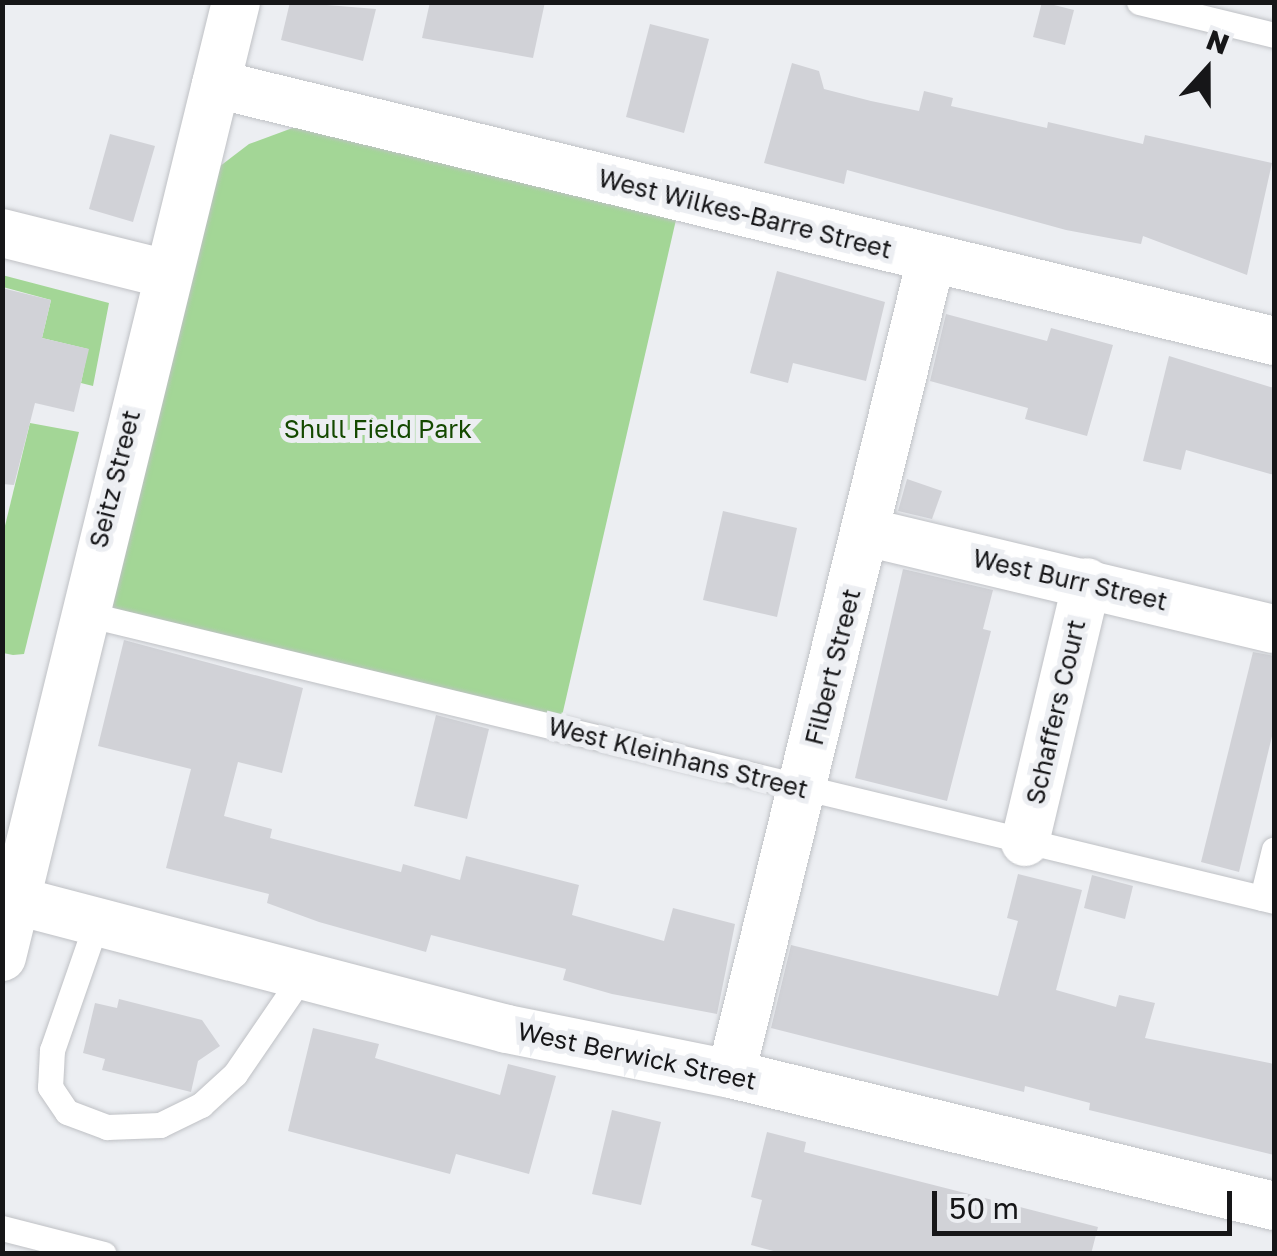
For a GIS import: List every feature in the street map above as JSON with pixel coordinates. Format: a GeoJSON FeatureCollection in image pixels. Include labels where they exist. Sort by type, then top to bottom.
{"type":"FeatureCollection","features":[{"type":"Feature","properties":{"kind":"street","name":"Seitz Street"},"geometry":{"type":"LineString","coordinates":[[2,957],[9,899],[236,2]]}},
{"type":"Feature","properties":{"kind":"street","name":"West Wilkes-Barre Street"},"geometry":{"type":"LineString","coordinates":[[216,84],[1274,341]]}},
{"type":"Feature","properties":{"kind":"street"},"geometry":{"type":"LineString","coordinates":[[2,233],[166,274]]}},
{"type":"Feature","properties":{"kind":"street","name":"Filbert Street"},"geometry":{"type":"LineString","coordinates":[[732,1074],[931,260]]}},
{"type":"Feature","properties":{"kind":"street","name":"West Burr Street"},"geometry":{"type":"LineString","coordinates":[[866,532],[1274,629]]}},
{"type":"Feature","properties":{"kind":"street","name":"Schaffers Court"},"geometry":{"type":"LineString","coordinates":[[1025,842],[1087,582]]}},
{"type":"Feature","properties":{"kind":"street","name":"West Berwick Street"},"geometry":{"type":"LineString","coordinates":[[9,899],[507,1029],[732,1074],[1274,1206]]}},
{"type":"Feature","properties":{"kind":"lane"},"geometry":{"type":"LineString","coordinates":[[1139,2],[1274,35]]}},
{"type":"Feature","properties":{"kind":"lane","name":"West Kleinhans Street"},"geometry":{"type":"LineString","coordinates":[[82,612],[1268,899]]}},
{"type":"Feature","properties":{"kind":"lane"},"geometry":{"type":"LineString","coordinates":[[1268,899],[1274,849]]}},
{"type":"Feature","properties":{"kind":"lane"},"geometry":{"type":"LineString","coordinates":[[96,922],[52,1050],[50,1087],[67,1112],[107,1127],[160,1126],[201,1106],[235,1074],[302,976]]}},
{"type":"Feature","properties":{"kind":"lane"},"geometry":{"type":"LineString","coordinates":[[2,1228],[104,1254]]}},
{"type":"Feature","properties":{"kind":"green space","name":"Shull Field Park"},"geometry":{"type":"Polygon","coordinates":[[[333,113],[681,198],[559,729],[82,613],[211,173],[249,144],[333,113]]]}},
{"type":"Feature","properties":{"kind":"green space"},"geometry":{"type":"Polygon","coordinates":[[[2,275],[109,303],[93,386],[81,383],[88,349],[42,338],[51,300],[3,287],[2,275]]]}},
{"type":"Feature","properties":{"kind":"green space"},"geometry":{"type":"Polygon","coordinates":[[[30,423],[79,432],[24,654],[13,655],[3,653],[3,534],[30,423]]]}},
{"type":"Feature","properties":{"kind":"building"},"geometry":{"type":"Polygon","coordinates":[[[290,2],[376,9],[363,61],[281,40],[290,2]]]}},
{"type":"Feature","properties":{"kind":"building"},"geometry":{"type":"Polygon","coordinates":[[[430,2],[545,2],[533,58],[422,38],[430,2]]]}},
{"type":"Feature","properties":{"kind":"building"},"geometry":{"type":"Polygon","coordinates":[[[1042,2],[1074,10],[1065,45],[1033,37],[1042,2]]]}},
{"type":"Feature","properties":{"kind":"building"},"geometry":{"type":"Polygon","coordinates":[[[650,24],[709,39],[684,133],[626,117],[650,24]]]}},
{"type":"Feature","properties":{"kind":"building"},"geometry":{"type":"Polygon","coordinates":[[[792,63],[819,71],[824,89],[919,111],[924,91],[953,98],[951,106],[1047,128],[1048,122],[1143,144],[1145,135],[1272,163],[1247,275],[1143,236],[1141,244],[1066,230],[847,170],[844,184],[764,163],[792,63]]]}},
{"type":"Feature","properties":{"kind":"building"},"geometry":{"type":"Polygon","coordinates":[[[110,134],[155,146],[133,222],[89,209],[110,134]]]}},
{"type":"Feature","properties":{"kind":"building"},"geometry":{"type":"Polygon","coordinates":[[[777,271],[885,302],[866,381],[793,363],[788,383],[750,373],[777,271]]]}},
{"type":"Feature","properties":{"kind":"building"},"geometry":{"type":"Polygon","coordinates":[[[2,288],[51,300],[42,338],[89,349],[74,412],[35,403],[14,485],[2,484],[2,288]]]}},
{"type":"Feature","properties":{"kind":"building"},"geometry":{"type":"Polygon","coordinates":[[[946,314],[1047,341],[1051,328],[1113,345],[1087,436],[1025,419],[1028,408],[930,381],[946,314]]]}},
{"type":"Feature","properties":{"kind":"building"},"geometry":{"type":"Polygon","coordinates":[[[1169,356],[1274,388],[1274,475],[1186,450],[1181,470],[1143,461],[1169,356]]]}},
{"type":"Feature","properties":{"kind":"building"},"geometry":{"type":"Polygon","coordinates":[[[907,479],[942,491],[932,519],[898,511],[907,479]]]}},
{"type":"Feature","properties":{"kind":"building"},"geometry":{"type":"Polygon","coordinates":[[[723,511],[797,528],[777,617],[703,600],[723,511]]]}},
{"type":"Feature","properties":{"kind":"building"},"geometry":{"type":"Polygon","coordinates":[[[903,569],[993,590],[983,629],[991,631],[947,801],[855,778],[903,569]]]}},
{"type":"Feature","properties":{"kind":"building"},"geometry":{"type":"Polygon","coordinates":[[[124,640],[303,688],[282,773],[238,762],[224,816],[272,829],[270,838],[401,872],[403,864],[460,880],[466,856],[579,885],[572,915],[664,941],[673,908],[735,924],[717,1014],[612,994],[563,980],[566,969],[431,935],[426,952],[267,903],[269,894],[166,868],[191,769],[98,746],[124,640]]]}},
{"type":"Feature","properties":{"kind":"building"},"geometry":{"type":"Polygon","coordinates":[[[1253,652],[1274,656],[1274,728],[1239,872],[1201,862],[1253,652]]]}},
{"type":"Feature","properties":{"kind":"building"},"geometry":{"type":"Polygon","coordinates":[[[436,715],[489,729],[467,819],[414,806],[436,715]]]}},
{"type":"Feature","properties":{"kind":"building"},"geometry":{"type":"Polygon","coordinates":[[[1018,874],[1082,890],[1056,990],[1116,1007],[1119,995],[1155,1003],[1145,1038],[1274,1064],[1274,1155],[1089,1110],[1090,1103],[1025,1086],[1024,1092],[771,1028],[791,945],[998,996],[1018,921],[1007,918],[1018,874]]]}},
{"type":"Feature","properties":{"kind":"building"},"geometry":{"type":"Polygon","coordinates":[[[1092,875],[1133,886],[1125,919],[1084,908],[1092,875]]]}},
{"type":"Feature","properties":{"kind":"building"},"geometry":{"type":"Polygon","coordinates":[[[119,999],[202,1020],[220,1046],[198,1061],[191,1092],[102,1070],[105,1059],[83,1053],[95,1003],[117,1008],[119,999]]]}},
{"type":"Feature","properties":{"kind":"building"},"geometry":{"type":"Polygon","coordinates":[[[313,1028],[379,1044],[375,1058],[500,1095],[508,1064],[556,1076],[529,1174],[456,1154],[450,1174],[288,1131],[313,1028]]]}},
{"type":"Feature","properties":{"kind":"building"},"geometry":{"type":"Polygon","coordinates":[[[612,1110],[661,1122],[641,1205],[592,1194],[612,1110]]]}},
{"type":"Feature","properties":{"kind":"building"},"geometry":{"type":"Polygon","coordinates":[[[767,1132],[806,1142],[804,1152],[1098,1227],[1091,1254],[785,1254],[751,1245],[762,1200],[751,1197],[767,1132]]]}}]}
